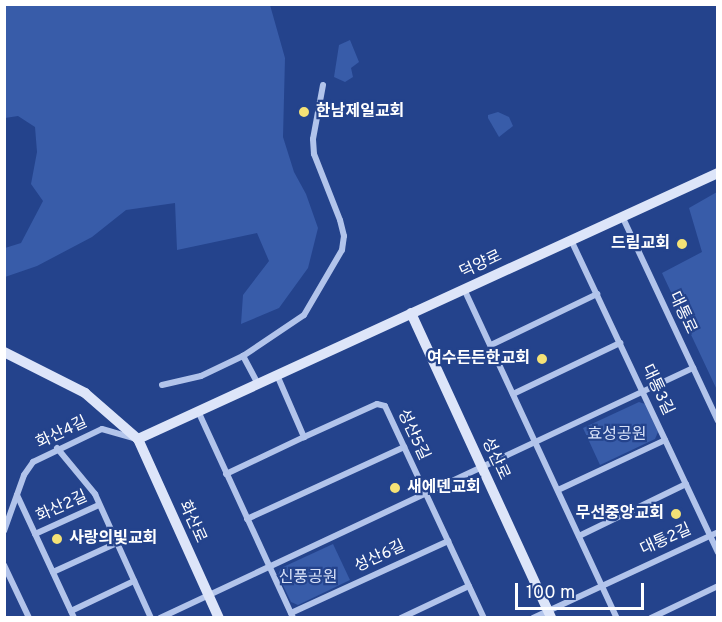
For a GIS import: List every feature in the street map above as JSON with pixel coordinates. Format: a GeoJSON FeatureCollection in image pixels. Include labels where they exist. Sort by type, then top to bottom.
{"type":"FeatureCollection","features":[{"type":"Feature","properties":{"kind":"street"},"geometry":{"type":"LineString","coordinates":[[162,385],[201,376],[243,356],[304,315],[329,277],[342,250],[344,236],[314,154],[313,139],[323,85]]}},
{"type":"Feature","properties":{"kind":"street","name":"덕양로"},"geometry":{"type":"LineString","coordinates":[[138,439],[717,173]]}},
{"type":"Feature","properties":{"kind":"street","name":"대통로"},"geometry":{"type":"LineString","coordinates":[[622,216],[717,421]]}},
{"type":"Feature","properties":{"kind":"street","name":"대통3길"},"geometry":{"type":"LineString","coordinates":[[571,240],[717,552]]}},
{"type":"Feature","properties":{"kind":"street"},"geometry":{"type":"LineString","coordinates":[[464,289],[617,618]]}},
{"type":"Feature","properties":{"kind":"street"},"geometry":{"type":"LineString","coordinates":[[490,345],[597,294]]}},
{"type":"Feature","properties":{"kind":"street","name":"성산로"},"geometry":{"type":"LineString","coordinates":[[411,314],[549,614]]}},
{"type":"Feature","properties":{"kind":"street"},"geometry":{"type":"LineString","coordinates":[[513,394],[620,343]]}},
{"type":"Feature","properties":{"kind":"street"},"geometry":{"type":"LineString","coordinates":[[4,351],[85,393],[138,439]]}},
{"type":"Feature","properties":{"kind":"street"},"geometry":{"type":"LineString","coordinates":[[243,356],[258,384]]}},
{"type":"Feature","properties":{"kind":"street"},"geometry":{"type":"LineString","coordinates":[[160,618],[693,368]]}},
{"type":"Feature","properties":{"kind":"street"},"geometry":{"type":"LineString","coordinates":[[226,474],[304,437],[277,375]]}},
{"type":"Feature","properties":{"kind":"street","name":"성산5길"},"geometry":{"type":"LineString","coordinates":[[304,437],[381,403],[484,618]]}},
{"type":"Feature","properties":{"kind":"street","name":"성산6길"},"geometry":{"type":"LineString","coordinates":[[198,411],[292,616],[448,541]]}},
{"type":"Feature","properties":{"kind":"street","name":"화산4길"},"geometry":{"type":"LineString","coordinates":[[4,531],[24,475],[33,462],[57,448],[102,429],[138,439]]}},
{"type":"Feature","properties":{"kind":"street","name":"화산로"},"geometry":{"type":"LineString","coordinates":[[138,439],[219,618]]}},
{"type":"Feature","properties":{"kind":"street"},"geometry":{"type":"LineString","coordinates":[[558,490],[665,440]]}},
{"type":"Feature","properties":{"kind":"street"},"geometry":{"type":"LineString","coordinates":[[247,519],[404,447]]}},
{"type":"Feature","properties":{"kind":"street","name":"화산2길"},"geometry":{"type":"LineString","coordinates":[[57,448],[93,490],[151,618]]}},
{"type":"Feature","properties":{"kind":"street"},"geometry":{"type":"LineString","coordinates":[[579,536],[686,484]]}},
{"type":"Feature","properties":{"kind":"street"},"geometry":{"type":"LineString","coordinates":[[17,495],[73,614],[134,581]]}},
{"type":"Feature","properties":{"kind":"street","name":"화산2길"},"geometry":{"type":"LineString","coordinates":[[35,534],[99,504]]}},
{"type":"Feature","properties":{"kind":"street","name":"대통2길"},"geometry":{"type":"LineString","coordinates":[[533,618],[549,614],[602,585],[717,532]]}},
{"type":"Feature","properties":{"kind":"street"},"geometry":{"type":"LineString","coordinates":[[53,572],[117,543]]}},
{"type":"Feature","properties":{"kind":"street"},"geometry":{"type":"LineString","coordinates":[[4,565],[29,618]]}},
{"type":"Feature","properties":{"kind":"street"},"geometry":{"type":"LineString","coordinates":[[401,618],[469,586]]}},
{"type":"Feature","properties":{"kind":"street"},"geometry":{"type":"LineString","coordinates":[[651,618],[717,586]]}},
{"type":"Feature","properties":{"kind":"green space"},"geometry":{"type":"Polygon","coordinates":[[[5,4],[270,5],[285,58],[283,137],[294,172],[306,194],[318,228],[308,268],[279,308],[241,324],[243,295],[269,261],[257,233],[177,250],[175,203],[126,210],[92,237],[37,266],[5,277],[5,248],[21,243],[43,201],[31,184],[37,152],[35,127],[18,116],[5,118],[5,4]]]}},
{"type":"Feature","properties":{"kind":"green space"},"geometry":{"type":"Polygon","coordinates":[[[350,40],[359,62],[351,68],[353,77],[345,82],[334,77],[339,45],[350,40]]]}},
{"type":"Feature","properties":{"kind":"green space"},"geometry":{"type":"Polygon","coordinates":[[[498,112],[509,117],[513,126],[499,137],[488,118],[488,115],[498,112]]]}},
{"type":"Feature","properties":{"kind":"green space"},"geometry":{"type":"Polygon","coordinates":[[[717,192],[717,390],[662,273],[702,252],[689,208],[717,192]]]}},
{"type":"Feature","properties":{"kind":"green space","name":"효성공원"},"geometry":{"type":"Polygon","coordinates":[[[639,402],[645,404],[658,432],[655,439],[600,465],[583,428],[639,402]]]}},
{"type":"Feature","properties":{"kind":"green space","name":"신풍공원"},"geometry":{"type":"Polygon","coordinates":[[[333,544],[350,580],[298,605],[291,602],[278,575],[281,568],[333,544]]]}},
{"type":"Feature","properties":{"kind":"place","name":"한남제일교회"},"geometry":{"type":"Point","coordinates":[304,112]}},
{"type":"Feature","properties":{"kind":"place","name":"드림교회"},"geometry":{"type":"Point","coordinates":[682,244]}},
{"type":"Feature","properties":{"kind":"place","name":"여수든든한교회"},"geometry":{"type":"Point","coordinates":[542,359]}},
{"type":"Feature","properties":{"kind":"place","name":"새에덴교회"},"geometry":{"type":"Point","coordinates":[395,488]}},
{"type":"Feature","properties":{"kind":"place","name":"무선중앙교회"},"geometry":{"type":"Point","coordinates":[676,514]}},
{"type":"Feature","properties":{"kind":"place","name":"사랑의빛교회"},"geometry":{"type":"Point","coordinates":[57,539]}}]}
